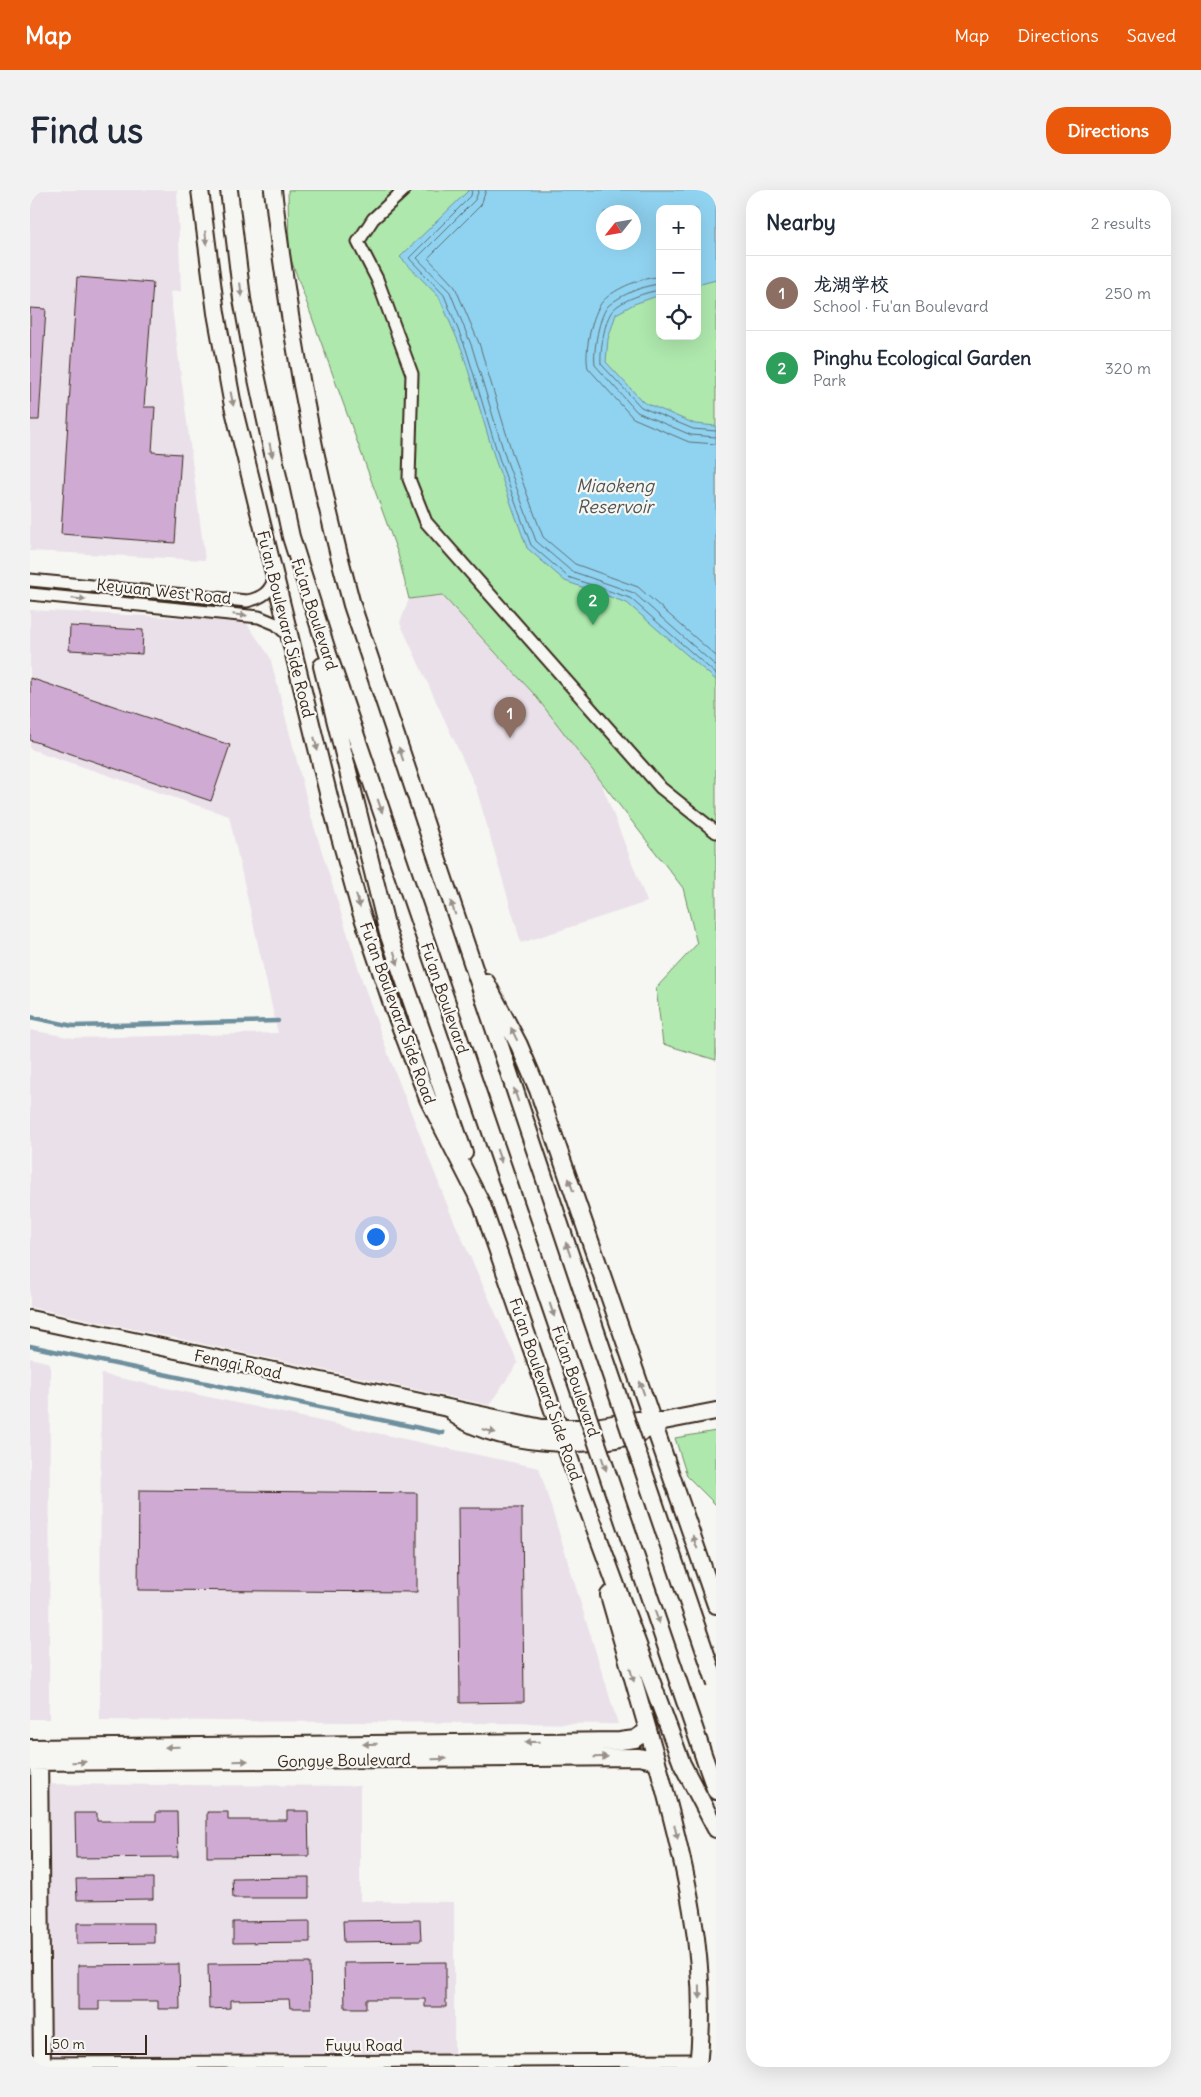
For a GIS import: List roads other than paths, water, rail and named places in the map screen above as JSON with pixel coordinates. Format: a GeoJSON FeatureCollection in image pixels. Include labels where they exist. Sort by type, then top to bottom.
{"type":"FeatureCollection","features":[{"type":"Feature","properties":{"kind":"main road","name":"Fu'an Boulevard Side Road"},"geometry":{"type":"LineString","coordinates":[[200,190],[224,356],[330,801],[376,959],[428,1099],[482,1205],[576,1477],[682,1764],[716,1829]]}},
{"type":"Feature","properties":{"kind":"main road","name":"Fu'an Boulevard"},"geometry":{"type":"LineString","coordinates":[[229,190],[242,299],[254,365],[291,537],[325,646],[716,1792]]}},
{"type":"Feature","properties":{"kind":"main road"},"geometry":{"type":"LineString","coordinates":[[273,190],[301,385],[338,554],[369,658],[464,942],[716,1684]]}},
{"type":"Feature","properties":{"kind":"main road"},"geometry":{"type":"LineString","coordinates":[[291,537],[388,933],[482,1205]]}},
{"type":"Feature","properties":{"kind":"main road"},"geometry":{"type":"LineString","coordinates":[[464,942],[529,1066],[657,1422],[716,1605]]}},
{"type":"Feature","properties":{"kind":"main road","name":"Fengqi Road"},"geometry":{"type":"LineString","coordinates":[[30,1319],[527,1426],[562,1436],[589,1428],[638,1420],[657,1422],[716,1411]]}},
{"type":"Feature","properties":{"kind":"main road"},"geometry":{"type":"LineString","coordinates":[[576,1477],[657,1761],[682,1857],[698,1944],[701,2023],[698,2063]]}},
{"type":"Feature","properties":{"kind":"main road","name":"Gongye Boulevard"},"geometry":{"type":"LineString","coordinates":[[34,1755],[620,1741],[635,1739],[648,1730]]}},
{"type":"Feature","properties":{"kind":"main road"},"geometry":{"type":"LineString","coordinates":[[34,1755],[38,2064]]}},
{"type":"Feature","properties":{"kind":"main road","name":"Gongye Boulevard"},"geometry":{"type":"LineString","coordinates":[[34,1755],[639,1757],[657,1761]]}},
{"type":"Feature","properties":{"kind":"street"},"geometry":{"type":"LineString","coordinates":[[404,190],[373,219],[358,242],[377,279],[412,374],[409,479],[426,522],[661,788],[716,832]]}},
{"type":"Feature","properties":{"kind":"street","name":"Keyuan West Road"},"geometry":{"type":"LineString","coordinates":[[30,580],[247,601],[262,596],[268,591],[275,576]]}},
{"type":"Feature","properties":{"kind":"street","name":"Keyuan West Road"},"geometry":{"type":"LineString","coordinates":[[30,594],[259,617],[276,624],[290,636]]}},
{"type":"Feature","properties":{"kind":"street","name":"Fuyu Road"},"geometry":{"type":"LineString","coordinates":[[38,2064],[698,2063]]}},
{"type":"Feature","properties":{"kind":"water","name":"Miaokeng Reservoir"},"geometry":{"type":"Polygon","coordinates":[[[469,190],[716,190],[716,280],[701,284],[701,205],[656,205],[656,296],[634,304],[616,314],[608,339],[606,362],[643,402],[695,424],[716,426],[716,680],[627,603],[565,581],[527,548],[496,462],[462,350],[439,297],[400,257],[469,190]]]}},
{"type":"Feature","properties":{"kind":"waterway"},"geometry":{"type":"LineString","coordinates":[[30,1017],[73,1026],[278,1021]]}},
{"type":"Feature","properties":{"kind":"waterway"},"geometry":{"type":"LineString","coordinates":[[30,1346],[443,1433]]}},
{"type":"Feature","properties":{"kind":"place","name":"Pinghu Ecological Garden"},"geometry":{"type":"Point","coordinates":[593,625]}},
{"type":"Feature","properties":{"kind":"place","name":"龙湖学校"},"geometry":{"type":"Point","coordinates":[510,738]}}]}
